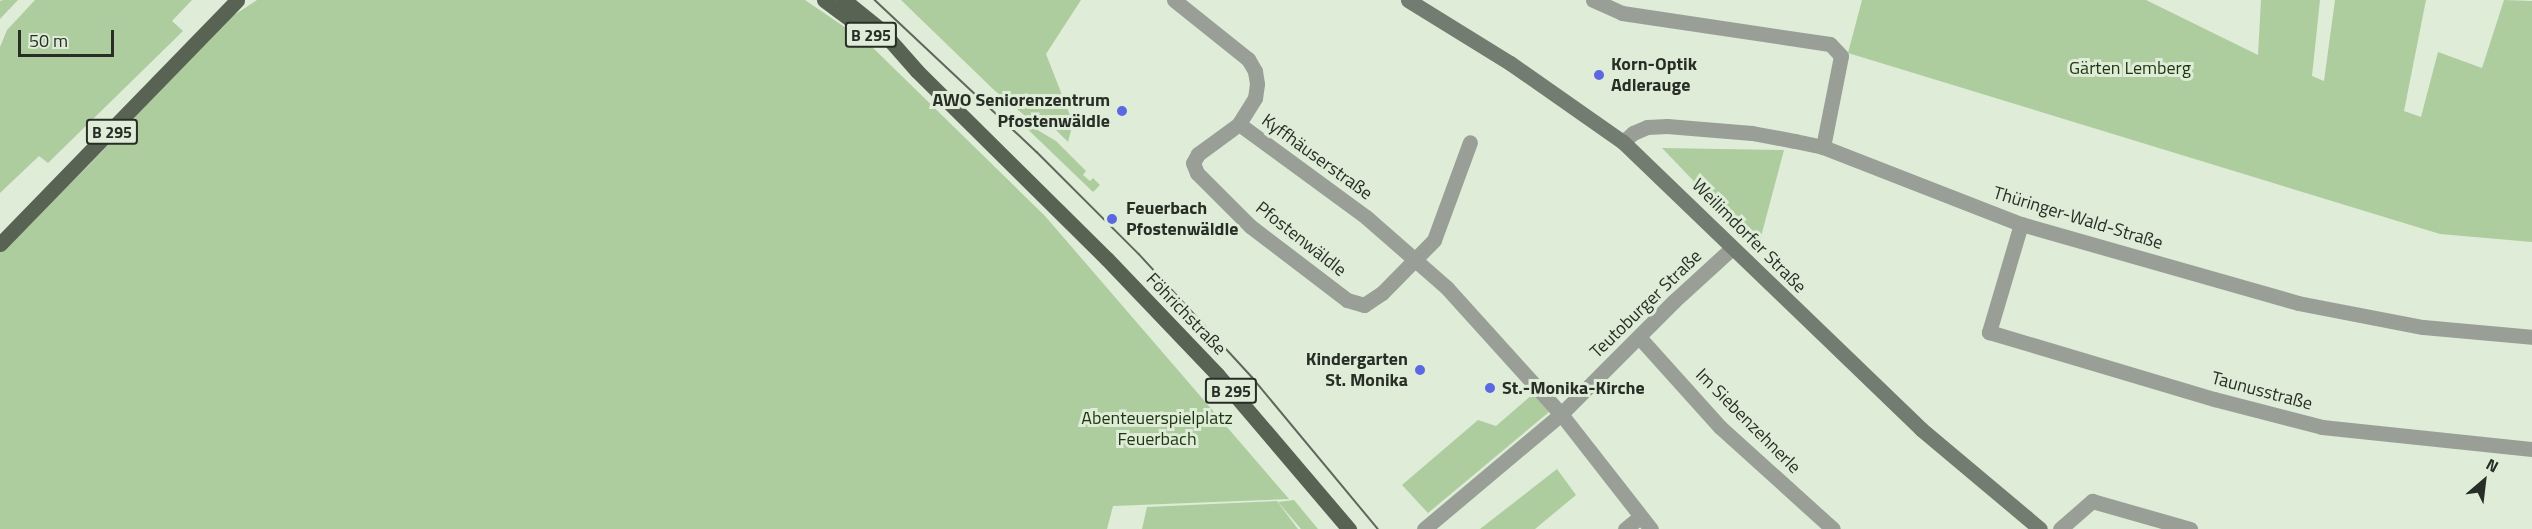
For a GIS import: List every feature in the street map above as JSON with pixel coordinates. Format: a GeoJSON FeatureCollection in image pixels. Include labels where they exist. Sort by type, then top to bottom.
{"type":"FeatureCollection","features":[{"type":"Feature","properties":{"kind":"main road","name":"B 295"},"geometry":{"type":"LineString","coordinates":[[0,244],[222,19],[237,0]]}},
{"type":"Feature","properties":{"kind":"main road","name":"B 295"},"geometry":{"type":"LineString","coordinates":[[222,19],[247,0]]}},
{"type":"Feature","properties":{"kind":"main road","name":"B 295"},"geometry":{"type":"LineString","coordinates":[[824,0],[917,71]]}},
{"type":"Feature","properties":{"kind":"main road","name":"B 295"},"geometry":{"type":"LineString","coordinates":[[844,0],[880,29],[917,71]]}},
{"type":"Feature","properties":{"kind":"main road","name":"Föhrichstraße"},"geometry":{"type":"LineString","coordinates":[[917,71],[1107,259],[1216,374],[1348,529]]}},
{"type":"Feature","properties":{"kind":"street","name":"Kyffhäuserstraße"},"geometry":{"type":"LineString","coordinates":[[1174,0],[1248,59],[1255,71],[1255,98],[1239,124],[1366,217],[1447,288],[1561,414],[1651,529]]}},
{"type":"Feature","properties":{"kind":"street","name":"Weilimdorfer Straße"},"geometry":{"type":"LineString","coordinates":[[1408,0],[1510,63],[1623,142],[1921,429],[2040,529]]}},
{"type":"Feature","properties":{"kind":"street"},"geometry":{"type":"LineString","coordinates":[[1593,0],[1622,13],[1830,45],[1841,56],[1823,147]]}},
{"type":"Feature","properties":{"kind":"street","name":"Pfostenwäldle"},"geometry":{"type":"LineString","coordinates":[[1239,124],[1198,153],[1193,164],[1197,172],[1250,226],[1309,273],[1347,300],[1364,305],[1382,293],[1415,260]]}},
{"type":"Feature","properties":{"kind":"street","name":"Thüringer-Wald-Straße"},"geometry":{"type":"LineString","coordinates":[[1623,142],[1633,133],[1647,127],[1667,126],[1752,133],[1823,147],[2021,224],[2298,303],[2423,327],[2532,337]]}},
{"type":"Feature","properties":{"kind":"street"},"geometry":{"type":"LineString","coordinates":[[1415,260],[1434,240],[1470,142]]}},
{"type":"Feature","properties":{"kind":"street","name":"Taunusstraße"},"geometry":{"type":"LineString","coordinates":[[2021,224],[1989,332],[2214,399],[2322,427],[2532,449]]}},
{"type":"Feature","properties":{"kind":"street","name":"Teutoburger Straße"},"geometry":{"type":"LineString","coordinates":[[1424,529],[1561,414],[1732,248]]}},
{"type":"Feature","properties":{"kind":"street","name":"Im Siebenzehnerle"},"geometry":{"type":"LineString","coordinates":[[1639,337],[1720,427],[1833,529]]}},
{"type":"Feature","properties":{"kind":"street"},"geometry":{"type":"LineString","coordinates":[[2060,529],[2092,501],[2190,529]]}},
{"type":"Feature","properties":{"kind":"street"},"geometry":{"type":"LineString","coordinates":[[1625,529],[1640,517]]}},
{"type":"Feature","properties":{"kind":"green space"},"geometry":{"type":"Polygon","coordinates":[[[18,0],[0,19],[0,1],[18,0]]]}},
{"type":"Feature","properties":{"kind":"green space"},"geometry":{"type":"Polygon","coordinates":[[[35,0],[192,0],[172,21],[183,31],[48,163],[39,156],[0,193],[0,47],[7,30],[35,0]]]}},
{"type":"Feature","properties":{"kind":"green space","name":"Abenteuerspielplatz Feuerbach"},"geometry":{"type":"Polygon","coordinates":[[[257,0],[805,0],[868,43],[1045,216],[1289,499],[1113,506],[1107,529],[0,529],[0,251],[89,165],[228,19],[257,0]]]}},
{"type":"Feature","properties":{"kind":"green space"},"geometry":{"type":"Polygon","coordinates":[[[901,0],[1081,0],[1046,54],[1073,123],[1068,142],[1042,116],[1030,120],[994,90],[901,0]]]}},
{"type":"Feature","properties":{"kind":"green space","name":"Gärten Lemberg"},"geometry":{"type":"Polygon","coordinates":[[[1862,0],[2146,0],[2258,55],[2261,0],[2320,0],[2312,76],[2324,81],[2335,0],[2426,0],[2404,111],[2421,117],[2438,52],[2482,68],[2504,0],[2532,1],[2532,242],[2440,234],[1848,53],[1862,0]]]}},
{"type":"Feature","properties":{"kind":"green space"},"geometry":{"type":"Polygon","coordinates":[[[1014,116],[1056,141],[1086,171],[1083,175],[1090,181],[1093,178],[1100,185],[1093,192],[1014,116]]]}},
{"type":"Feature","properties":{"kind":"green space"},"geometry":{"type":"Polygon","coordinates":[[[1662,148],[1784,150],[1758,248],[1662,148]]]}},
{"type":"Feature","properties":{"kind":"green space"},"geometry":{"type":"Polygon","coordinates":[[[1534,393],[1549,412],[1428,513],[1402,485],[1478,420],[1496,426],[1534,393]]]}},
{"type":"Feature","properties":{"kind":"green space"},"geometry":{"type":"Polygon","coordinates":[[[1557,469],[1576,495],[1535,529],[1480,529],[1557,469]]]}},
{"type":"Feature","properties":{"kind":"green space"},"geometry":{"type":"Polygon","coordinates":[[[1294,500],[1318,529],[1301,529],[1278,502],[1294,500]]]}},
{"type":"Feature","properties":{"kind":"green space"},"geometry":{"type":"Polygon","coordinates":[[[1277,501],[1298,529],[1142,529],[1147,507],[1277,501]]]}},
{"type":"Feature","properties":{"kind":"tram line"},"geometry":{"type":"LineString","coordinates":[[875,0],[1037,152],[1139,254],[1252,377],[1378,529]]}},
{"type":"Feature","properties":{"kind":"place","name":"Korn-Optik Adlerauge"},"geometry":{"type":"Point","coordinates":[1599,75]}},
{"type":"Feature","properties":{"kind":"place","name":"AWO Seniorenzentrum Pfostenwäldle"},"geometry":{"type":"Point","coordinates":[1122,111]}},
{"type":"Feature","properties":{"kind":"place","name":"Feuerbach Pfostenwäldle"},"geometry":{"type":"Point","coordinates":[1112,219]}},
{"type":"Feature","properties":{"kind":"place","name":"Kindergarten St. Monika"},"geometry":{"type":"Point","coordinates":[1420,370]}},
{"type":"Feature","properties":{"kind":"place","name":"St.-Monika-Kirche"},"geometry":{"type":"Point","coordinates":[1490,388]}}]}
